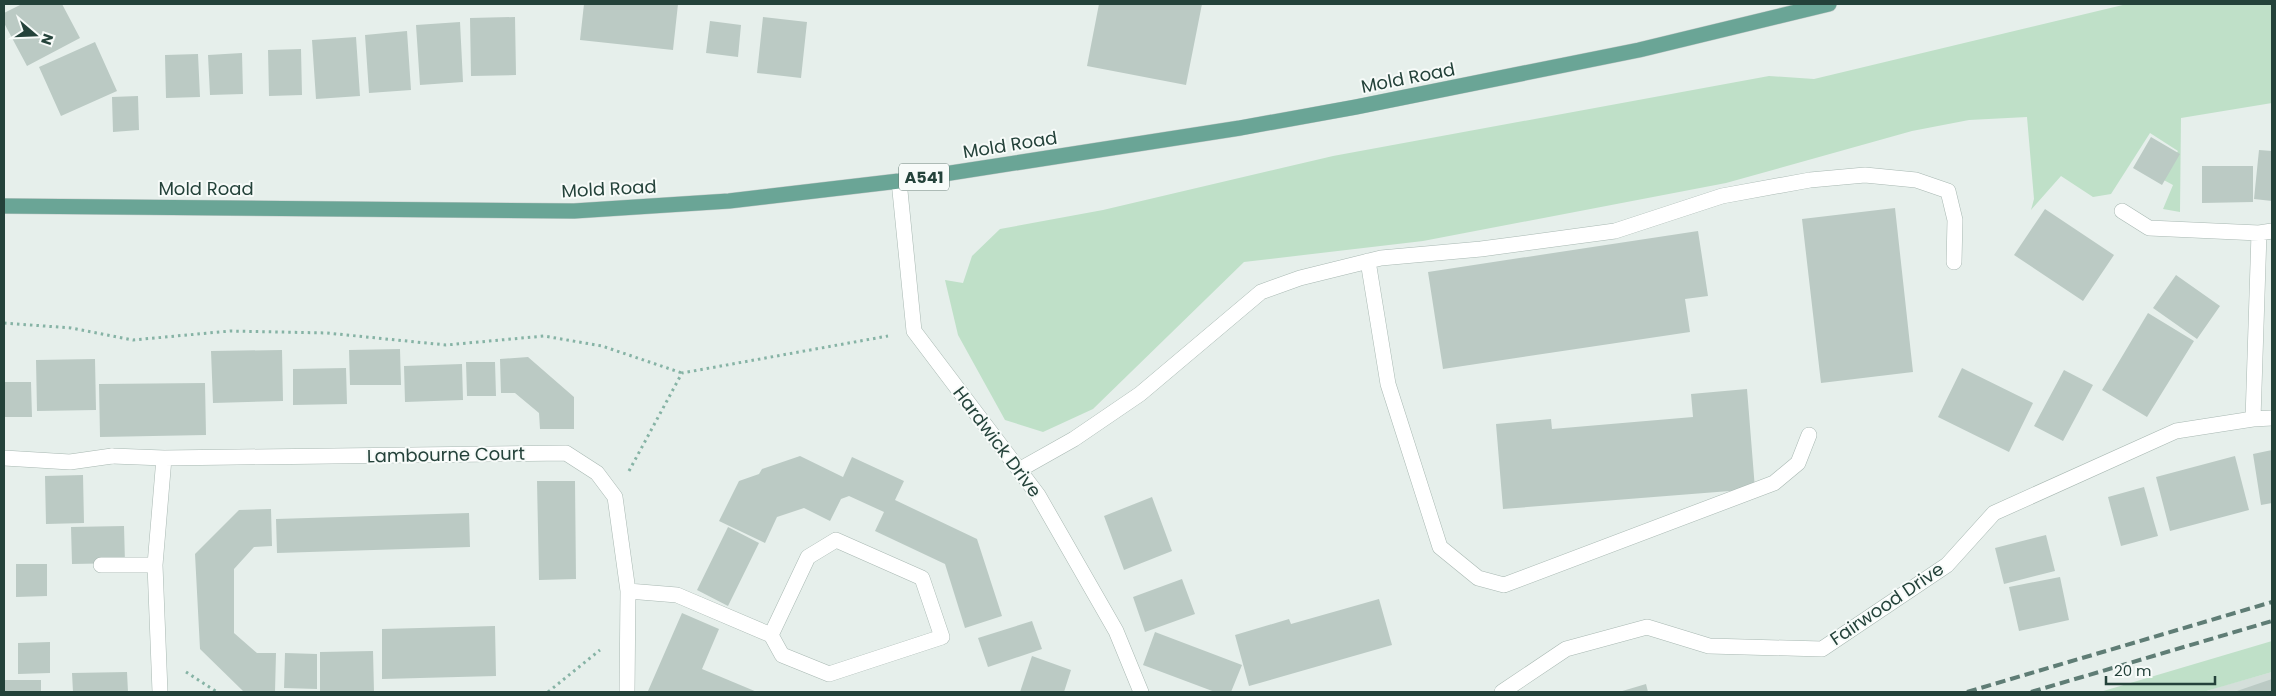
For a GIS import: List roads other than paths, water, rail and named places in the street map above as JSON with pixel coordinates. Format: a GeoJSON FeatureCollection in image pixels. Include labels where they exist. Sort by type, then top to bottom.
{"type":"FeatureCollection","features":[{"type":"Feature","properties":{"kind":"main road","name":"Mold Road"},"geometry":{"type":"LineString","coordinates":[[4,206],[574,211],[729,201],[899,181],[1240,128],[1356,107],[1639,50],[1829,4]]}},
{"type":"Feature","properties":{"kind":"street"},"geometry":{"type":"LineString","coordinates":[[1019,470],[1074,439],[1140,394],[1261,292],[1300,278],[1381,258],[1480,249],[1615,231],[1722,196],[1754,188],[1865,175],[1916,180],[1948,191],[1955,220],[1954,262]]}},
{"type":"Feature","properties":{"kind":"street","name":"Hardwick Drive"},"geometry":{"type":"LineString","coordinates":[[899,181],[914,331],[1038,495],[1116,631],[1141,692]]}},
{"type":"Feature","properties":{"kind":"street"},"geometry":{"type":"LineString","coordinates":[[2122,211],[2149,228],[2266,232],[2252,419]]}},
{"type":"Feature","properties":{"kind":"street"},"geometry":{"type":"LineString","coordinates":[[1368,262],[1388,384],[1440,547],[1478,578],[1504,585],[1774,483],[1798,463],[1809,435]]}},
{"type":"Feature","properties":{"kind":"street","name":"Fairwood Drive"},"geometry":{"type":"LineString","coordinates":[[1502,692],[1566,649],[1647,627],[1709,646],[1822,649],[1947,565],[1994,513],[2176,431],[2252,419],[2272,418]]}},
{"type":"Feature","properties":{"kind":"street","name":"Lambourne Court"},"geometry":{"type":"LineString","coordinates":[[4,458],[70,462],[112,456],[164,458],[566,453],[597,473],[615,497],[628,590],[627,692]]}},
{"type":"Feature","properties":{"kind":"street"},"geometry":{"type":"LineString","coordinates":[[160,692],[155,565],[164,458]]}},
{"type":"Feature","properties":{"kind":"street"},"geometry":{"type":"LineString","coordinates":[[628,590],[678,595],[771,635],[782,655],[829,674],[942,637],[922,578],[836,540],[808,557],[771,635]]}},
{"type":"Feature","properties":{"kind":"street"},"geometry":{"type":"LineString","coordinates":[[101,565],[155,565]]}},
{"type":"Feature","properties":{"kind":"railway"},"geometry":{"type":"LineString","coordinates":[[1967,692],[2272,602]]}},
{"type":"Feature","properties":{"kind":"railway"},"geometry":{"type":"LineString","coordinates":[[2031,692],[2272,621]]}}]}
